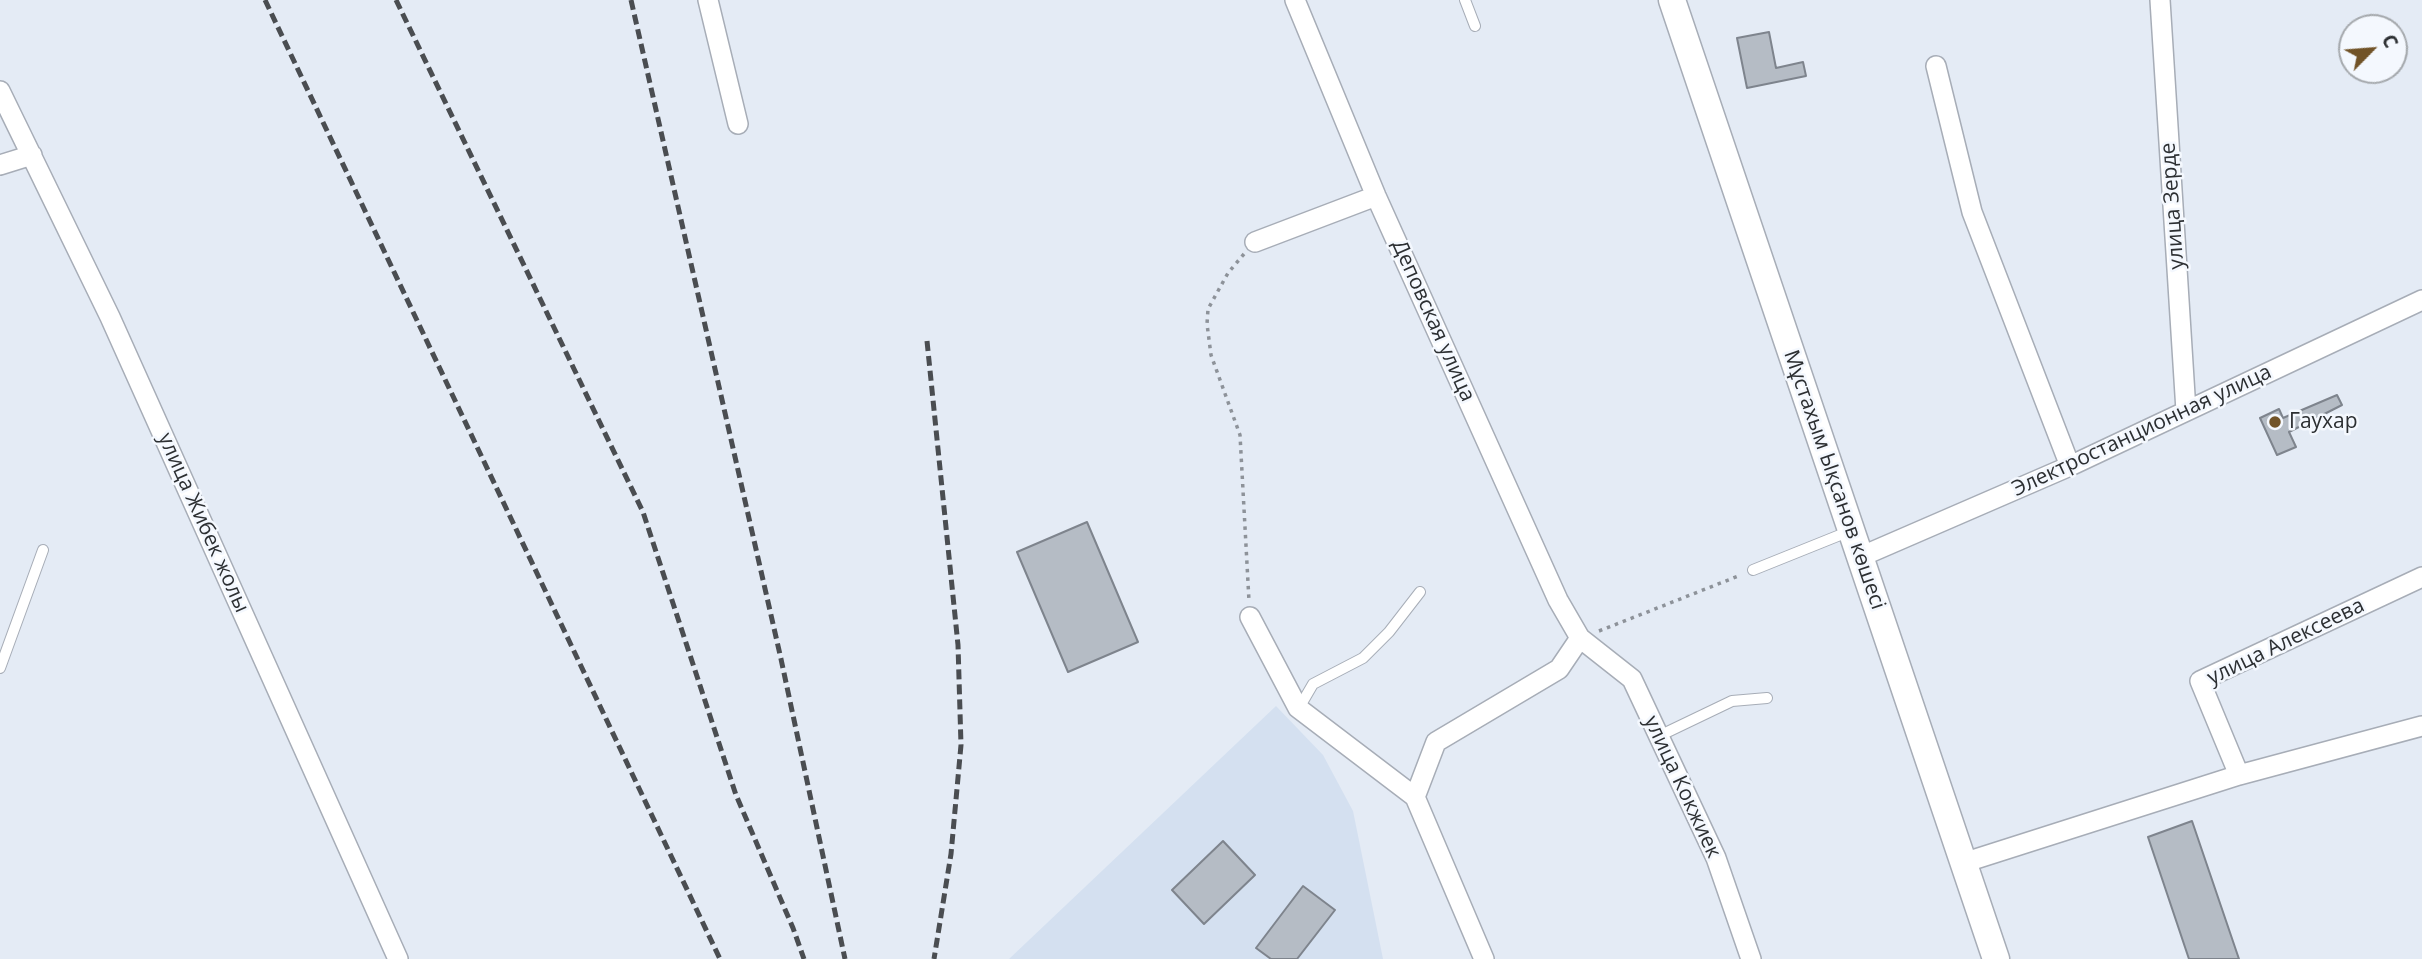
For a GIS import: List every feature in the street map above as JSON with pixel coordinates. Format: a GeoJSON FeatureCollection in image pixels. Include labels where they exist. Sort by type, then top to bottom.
{"type":"FeatureCollection","features":[{"type":"Feature","properties":{"kind":"main road","name":"Мұстахым Ықсанов көшесі"},"geometry":{"type":"LineString","coordinates":[[1672,0],[1996,959]]}},
{"type":"Feature","properties":{"kind":"street"},"geometry":{"type":"LineString","coordinates":[[708,0],[738,124]]}},
{"type":"Feature","properties":{"kind":"street","name":"Деповская улица"},"geometry":{"type":"LineString","coordinates":[[1295,0],[1376,196],[1558,600],[1580,638]]}},
{"type":"Feature","properties":{"kind":"street","name":"улица Зерде"},"geometry":{"type":"LineString","coordinates":[[2160,0],[2186,411]]}},
{"type":"Feature","properties":{"kind":"street"},"geometry":{"type":"LineString","coordinates":[[1936,66],[1972,212],[2070,466]]}},
{"type":"Feature","properties":{"kind":"street","name":"улица Жибек жолы"},"geometry":{"type":"LineString","coordinates":[[0,91],[110,317],[397,959]]}},
{"type":"Feature","properties":{"kind":"street"},"geometry":{"type":"LineString","coordinates":[[0,165],[32,155]]}},
{"type":"Feature","properties":{"kind":"street"},"geometry":{"type":"LineString","coordinates":[[1255,242],[1376,196]]}},
{"type":"Feature","properties":{"kind":"street","name":"Электростанционная улица"},"geometry":{"type":"LineString","coordinates":[[1860,556],[2070,466],[2422,300]]}},
{"type":"Feature","properties":{"kind":"street","name":"улица Алексеева"},"geometry":{"type":"LineString","coordinates":[[2239,775],[2200,681],[2422,577]]}},
{"type":"Feature","properties":{"kind":"street"},"geometry":{"type":"LineString","coordinates":[[1250,617],[1298,708],[1415,797],[1484,959]]}},
{"type":"Feature","properties":{"kind":"street"},"geometry":{"type":"LineString","coordinates":[[1415,797],[1436,741],[1559,669],[1580,638]]}},
{"type":"Feature","properties":{"kind":"street","name":"улица Кокжиек"},"geometry":{"type":"LineString","coordinates":[[1580,638],[1632,679],[1716,858],[1751,959]]}},
{"type":"Feature","properties":{"kind":"street"},"geometry":{"type":"LineString","coordinates":[[1963,863],[2239,775],[2422,726]]}},
{"type":"Feature","properties":{"kind":"lane"},"geometry":{"type":"LineString","coordinates":[[1465,0],[1475,26]]}},
{"type":"Feature","properties":{"kind":"lane"},"geometry":{"type":"LineString","coordinates":[[1753,570],[1850,531]]}},
{"type":"Feature","properties":{"kind":"lane"},"geometry":{"type":"LineString","coordinates":[[0,668],[43,550]]}},
{"type":"Feature","properties":{"kind":"lane"},"geometry":{"type":"LineString","coordinates":[[1298,708],[1313,684],[1363,657],[1389,632],[1420,592]]}},
{"type":"Feature","properties":{"kind":"lane"},"geometry":{"type":"LineString","coordinates":[[1659,736],[1732,701],[1767,698]]}},
{"type":"Feature","properties":{"kind":"path"},"geometry":{"type":"LineString","coordinates":[[1250,617],[1240,435],[1211,355],[1207,324],[1208,309],[1228,273],[1255,242]]}},
{"type":"Feature","properties":{"kind":"path"},"geometry":{"type":"LineString","coordinates":[[1580,638],[1753,570]]}},
{"type":"Feature","properties":{"kind":"shaded area"},"geometry":{"type":"Polygon","coordinates":[[[1276,706],[1323,755],[1353,811],[1383,959],[1009,959],[1276,706]]]}},
{"type":"Feature","properties":{"kind":"building"},"geometry":{"type":"Polygon","coordinates":[[[1769,32],[1776,68],[1803,62],[1806,76],[1747,88],[1737,38],[1769,32]]]}},
{"type":"Feature","properties":{"kind":"building"},"geometry":{"type":"Polygon","coordinates":[[[2337,395],[2342,405],[2289,432],[2296,447],[2277,455],[2260,418],[2279,409],[2283,418],[2337,395]]]}},
{"type":"Feature","properties":{"kind":"building"},"geometry":{"type":"Polygon","coordinates":[[[1087,522],[1138,642],[1068,672],[1017,552],[1087,522]]]}},
{"type":"Feature","properties":{"kind":"building"},"geometry":{"type":"Polygon","coordinates":[[[2192,821],[2239,959],[2189,959],[2148,837],[2192,821]]]}},
{"type":"Feature","properties":{"kind":"building"},"geometry":{"type":"Polygon","coordinates":[[[1223,841],[1255,875],[1204,924],[1172,890],[1223,841]]]}},
{"type":"Feature","properties":{"kind":"building"},"geometry":{"type":"Polygon","coordinates":[[[1303,886],[1335,910],[1297,959],[1271,959],[1256,948],[1303,886]]]}},
{"type":"Feature","properties":{"kind":"railway"},"geometry":{"type":"LineString","coordinates":[[265,0],[720,959]]}},
{"type":"Feature","properties":{"kind":"railway"},"geometry":{"type":"LineString","coordinates":[[396,0],[643,512],[736,795],[804,959]]}},
{"type":"Feature","properties":{"kind":"railway"},"geometry":{"type":"LineString","coordinates":[[631,0],[781,659],[845,959]]}},
{"type":"Feature","properties":{"kind":"railway"},"geometry":{"type":"LineString","coordinates":[[927,341],[958,645],[961,745],[951,854],[934,959]]}},
{"type":"Feature","properties":{"kind":"place","name":"Гаухар"},"geometry":{"type":"Point","coordinates":[2275,422]}}]}
